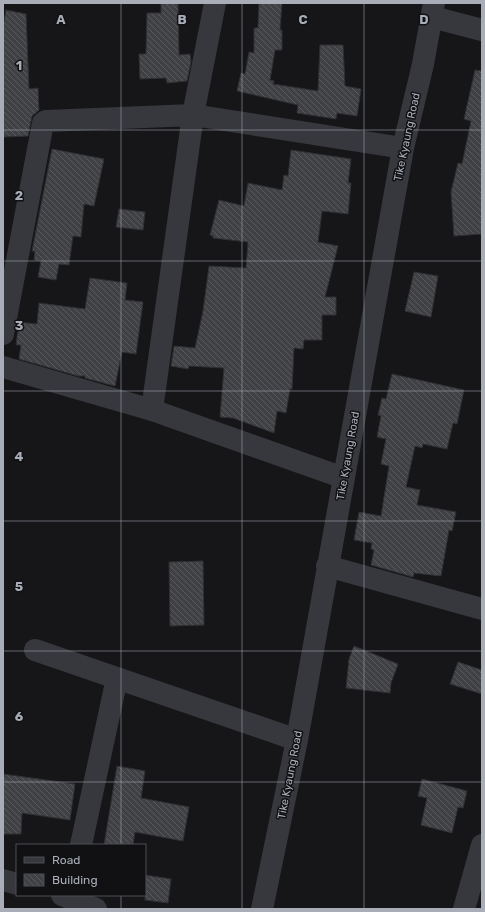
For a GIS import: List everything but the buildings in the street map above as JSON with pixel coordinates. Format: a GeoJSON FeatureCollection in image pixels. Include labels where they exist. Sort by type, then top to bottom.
{"type":"FeatureCollection","features":[{"type":"Feature","properties":{"kind":"street"},"geometry":{"type":"LineString","coordinates":[[152,410],[193,115],[215,3]]}},
{"type":"Feature","properties":{"kind":"street"},"geometry":{"type":"LineString","coordinates":[[433,10],[482,30]]}},
{"type":"Feature","properties":{"kind":"street","name":"Tike Kyaung Road"},"geometry":{"type":"LineString","coordinates":[[262,909],[297,740],[403,148],[423,64],[433,10]]}},
{"type":"Feature","properties":{"kind":"street"},"geometry":{"type":"LineString","coordinates":[[3,334],[43,124],[52,120],[193,115],[403,148]]}},
{"type":"Feature","properties":{"kind":"street"},"geometry":{"type":"LineString","coordinates":[[3,367],[152,410],[344,478]]}},
{"type":"Feature","properties":{"kind":"street"},"geometry":{"type":"LineString","coordinates":[[327,566],[482,609]]}},
{"type":"Feature","properties":{"kind":"street"},"geometry":{"type":"LineString","coordinates":[[35,650],[297,740]]}},
{"type":"Feature","properties":{"kind":"street"},"geometry":{"type":"LineString","coordinates":[[81,844],[117,678]]}},
{"type":"Feature","properties":{"kind":"street"},"geometry":{"type":"LineString","coordinates":[[464,909],[482,845]]}},
{"type":"Feature","properties":{"kind":"street"},"geometry":{"type":"LineString","coordinates":[[3,880],[16,884]]}},
{"type":"Feature","properties":{"kind":"street"},"geometry":{"type":"LineString","coordinates":[[67,896],[96,909]]}}]}
